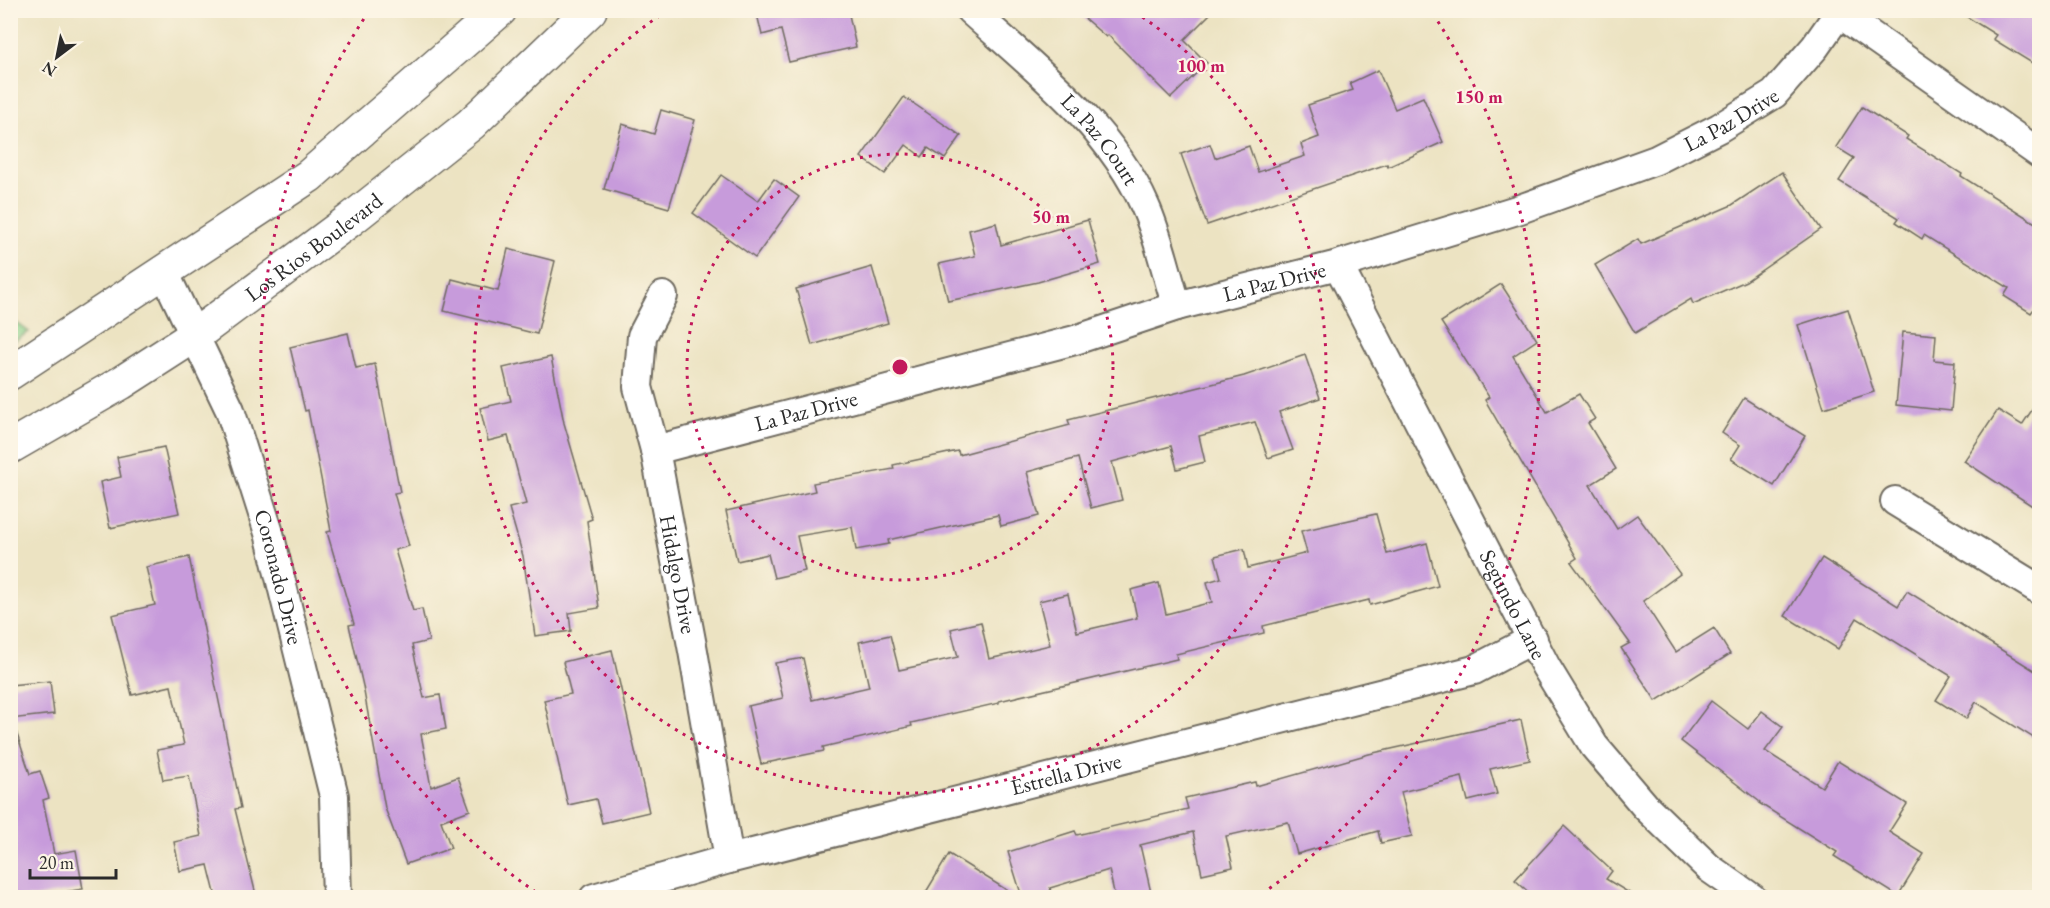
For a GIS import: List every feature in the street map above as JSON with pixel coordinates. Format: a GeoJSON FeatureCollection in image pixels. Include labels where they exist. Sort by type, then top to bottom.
{"type":"FeatureCollection","features":[{"type":"Feature","properties":{"kind":"main road"},"geometry":{"type":"LineString","coordinates":[[10,373],[309,176],[500,10]]}},
{"type":"Feature","properties":{"kind":"main road","name":"Los Rios Boulevard"},"geometry":{"type":"LineString","coordinates":[[10,447],[122,383],[194,336],[351,220],[471,124],[590,10]]}},
{"type":"Feature","properties":{"kind":"street","name":"La Paz Court"},"geometry":{"type":"LineString","coordinates":[[970,10],[1079,109],[1124,168],[1145,206],[1177,306]]}},
{"type":"Feature","properties":{"kind":"street","name":"La Paz Drive"},"geometry":{"type":"LineString","coordinates":[[655,450],[1075,340],[1177,306],[1338,265],[1520,209],[1656,160],[1698,139],[1774,94],[1815,47],[1840,12]]}},
{"type":"Feature","properties":{"kind":"street"},"geometry":{"type":"LineString","coordinates":[[1840,12],[2040,154]]}},
{"type":"Feature","properties":{"kind":"street","name":"Segundo Lane"},"geometry":{"type":"LineString","coordinates":[[1338,265],[1546,667],[1594,746],[1620,778],[1709,868],[1752,897]]}},
{"type":"Feature","properties":{"kind":"street","name":"Coronado Drive"},"geometry":{"type":"LineString","coordinates":[[164,272],[230,410],[269,533],[333,796],[336,897]]}},
{"type":"Feature","properties":{"kind":"street","name":"Hidalgo Drive"},"geometry":{"type":"LineString","coordinates":[[663,296],[642,336],[638,387],[655,450],[696,664],[729,859]]}},
{"type":"Feature","properties":{"kind":"street"},"geometry":{"type":"LineString","coordinates":[[1894,501],[2040,590]]}},
{"type":"Feature","properties":{"kind":"street","name":"Estrella Drive"},"geometry":{"type":"LineString","coordinates":[[594,897],[729,859],[1474,670],[1533,639]]}},
{"type":"Feature","properties":{"kind":"green space"},"geometry":{"type":"Polygon","coordinates":[[[10,318],[29,332],[11,343],[10,343],[10,318]]]}},
{"type":"Feature","properties":{"kind":"building"},"geometry":{"type":"Polygon","coordinates":[[[756,10],[848,10],[856,47],[789,62],[781,30],[762,35],[756,10]]]}},
{"type":"Feature","properties":{"kind":"building"},"geometry":{"type":"Polygon","coordinates":[[[1075,10],[1214,10],[1184,40],[1207,63],[1171,98],[1108,35],[1106,37],[1075,10]]]}},
{"type":"Feature","properties":{"kind":"building"},"geometry":{"type":"Polygon","coordinates":[[[1956,10],[2040,10],[2040,68],[1993,39],[1996,35],[1956,10]]]}},
{"type":"Feature","properties":{"kind":"building"},"geometry":{"type":"Polygon","coordinates":[[[1378,70],[1395,109],[1423,97],[1443,142],[1388,167],[1387,164],[1207,225],[1181,154],[1210,144],[1215,158],[1249,146],[1258,172],[1305,156],[1301,144],[1319,137],[1308,105],[1353,90],[1350,83],[1378,70]]]}},
{"type":"Feature","properties":{"kind":"building"},"geometry":{"type":"Polygon","coordinates":[[[904,97],[961,136],[945,159],[928,148],[922,157],[906,145],[885,174],[861,157],[904,97]]]}},
{"type":"Feature","properties":{"kind":"building"},"geometry":{"type":"Polygon","coordinates":[[[1862,107],[1908,136],[1906,139],[1962,174],[1961,176],[2040,226],[2040,300],[2031,313],[2004,296],[2009,288],[1924,235],[1922,239],[1896,222],[1899,218],[1839,181],[1854,158],[1836,147],[1862,107]]]}},
{"type":"Feature","properties":{"kind":"building"},"geometry":{"type":"Polygon","coordinates":[[[661,110],[695,120],[669,208],[604,189],[622,124],[654,134],[661,110]]]}},
{"type":"Feature","properties":{"kind":"building"},"geometry":{"type":"Polygon","coordinates":[[[1782,172],[1821,229],[1746,281],[1693,304],[1691,299],[1635,333],[1595,265],[1638,239],[1641,244],[1732,205],[1782,172]]]}},
{"type":"Feature","properties":{"kind":"building"},"geometry":{"type":"Polygon","coordinates":[[[721,175],[758,201],[774,179],[799,197],[755,258],[693,213],[721,175]]]}},
{"type":"Feature","properties":{"kind":"building"},"geometry":{"type":"Polygon","coordinates":[[[1088,220],[1100,264],[1038,282],[948,301],[939,264],[975,256],[969,230],[996,223],[1001,245],[1088,220]]]}},
{"type":"Feature","properties":{"kind":"building"},"geometry":{"type":"Polygon","coordinates":[[[508,249],[555,261],[537,334],[444,311],[452,279],[498,291],[508,249]]]}},
{"type":"Feature","properties":{"kind":"building"},"geometry":{"type":"Polygon","coordinates":[[[872,267],[888,323],[812,345],[796,289],[872,267]]]}},
{"type":"Feature","properties":{"kind":"building"},"geometry":{"type":"Polygon","coordinates":[[[1501,284],[1537,340],[1513,356],[1547,412],[1579,394],[1595,419],[1588,423],[1616,469],[1590,485],[1617,529],[1637,515],[1680,574],[1643,601],[1676,652],[1714,628],[1730,654],[1656,701],[1621,648],[1630,643],[1571,562],[1577,558],[1485,400],[1489,397],[1441,322],[1501,284]]]}},
{"type":"Feature","properties":{"kind":"building"},"geometry":{"type":"Polygon","coordinates":[[[1848,309],[1874,392],[1824,408],[1798,325],[1848,309]]]}},
{"type":"Feature","properties":{"kind":"building"},"geometry":{"type":"Polygon","coordinates":[[[1903,332],[1936,335],[1934,360],[1955,362],[1951,411],[1896,405],[1903,332]]]}},
{"type":"Feature","properties":{"kind":"building"},"geometry":{"type":"Polygon","coordinates":[[[348,333],[356,368],[375,364],[400,492],[394,493],[409,546],[395,550],[413,611],[422,609],[429,641],[412,645],[424,698],[440,695],[446,729],[421,734],[431,787],[458,777],[470,810],[441,821],[451,848],[406,864],[385,808],[363,686],[349,625],[354,624],[327,532],[331,531],[308,410],[305,411],[290,347],[348,333]]]}},
{"type":"Feature","properties":{"kind":"building"},"geometry":{"type":"Polygon","coordinates":[[[1305,355],[1320,398],[1279,412],[1293,450],[1268,458],[1255,422],[1199,436],[1205,462],[1177,469],[1171,446],[1112,462],[1122,500],[1091,508],[1078,458],[1027,472],[1039,516],[1001,526],[998,515],[888,540],[889,544],[856,550],[852,527],[797,536],[805,571],[774,578],[768,554],[737,561],[726,511],[815,491],[813,483],[894,469],[893,465],[958,451],[959,455],[1070,425],[1068,420],[1244,376],[1305,355]]]}},
{"type":"Feature","properties":{"kind":"building"},"geometry":{"type":"Polygon","coordinates":[[[551,357],[564,423],[592,519],[587,521],[599,608],[569,613],[571,631],[535,636],[523,556],[509,508],[526,504],[508,436],[488,441],[480,408],[511,401],[503,368],[551,357]]]}},
{"type":"Feature","properties":{"kind":"building"},"geometry":{"type":"Polygon","coordinates":[[[1744,398],[1805,436],[1774,486],[1731,459],[1740,445],[1722,433],[1744,398]]]}},
{"type":"Feature","properties":{"kind":"building"},"geometry":{"type":"Polygon","coordinates":[[[2040,398],[2040,511],[1964,461],[1998,410],[2022,425],[2040,398]]]}},
{"type":"Feature","properties":{"kind":"building"},"geometry":{"type":"Polygon","coordinates":[[[164,447],[179,513],[110,528],[100,482],[121,477],[117,457],[164,447]]]}},
{"type":"Feature","properties":{"kind":"building"},"geometry":{"type":"Polygon","coordinates":[[[1376,514],[1387,554],[1427,543],[1438,586],[1370,605],[1369,600],[1263,626],[1264,633],[1176,654],[1177,659],[911,723],[912,726],[823,747],[824,751],[761,764],[748,706],[783,698],[775,663],[803,658],[812,700],[869,687],[859,642],[890,635],[899,670],[958,657],[951,629],[981,622],[989,659],[1050,645],[1039,601],[1068,594],[1077,632],[1137,618],[1131,590],[1159,583],[1166,614],[1212,602],[1207,582],[1221,578],[1215,556],[1244,549],[1248,568],[1307,553],[1301,531],[1376,514]]]}},
{"type":"Feature","properties":{"kind":"building"},"geometry":{"type":"Polygon","coordinates":[[[189,557],[241,808],[235,809],[256,895],[216,897],[208,865],[180,871],[174,842],[201,836],[189,776],[163,780],[157,750],[184,745],[171,686],[132,695],[112,615],[155,605],[146,567],[189,557]]]}},
{"type":"Feature","properties":{"kind":"building"},"geometry":{"type":"Polygon","coordinates":[[[1822,558],[1898,606],[1907,591],[2040,674],[2040,742],[1976,702],[1966,719],[1936,700],[1951,676],[1857,618],[1838,649],[1785,616],[1822,558]]]}},
{"type":"Feature","properties":{"kind":"building"},"geometry":{"type":"Polygon","coordinates":[[[612,650],[649,812],[602,823],[596,799],[568,805],[544,700],[571,694],[563,662],[612,650]]]}},
{"type":"Feature","properties":{"kind":"building"},"geometry":{"type":"Polygon","coordinates":[[[50,681],[54,714],[10,719],[10,685],[50,681]]]}},
{"type":"Feature","properties":{"kind":"building"},"geometry":{"type":"Polygon","coordinates":[[[1711,701],[1748,729],[1762,711],[1783,727],[1765,751],[1822,787],[1838,761],[1907,804],[1889,832],[1924,854],[1898,896],[1834,856],[1837,852],[1759,803],[1681,741],[1711,701]]]}},
{"type":"Feature","properties":{"kind":"building"},"geometry":{"type":"Polygon","coordinates":[[[1521,720],[1530,760],[1490,769],[1497,794],[1468,801],[1462,777],[1401,792],[1412,836],[1381,843],[1378,831],[1297,854],[1288,822],[1226,836],[1233,867],[1202,874],[1193,832],[1140,845],[1152,897],[1115,897],[1109,870],[1050,888],[1053,897],[1022,897],[1008,852],[1075,831],[1077,835],[1188,809],[1185,798],[1255,782],[1256,786],[1369,754],[1521,720]]]}},
{"type":"Feature","properties":{"kind":"building"},"geometry":{"type":"Polygon","coordinates":[[[10,728],[15,728],[30,774],[40,771],[49,798],[43,800],[54,854],[76,850],[83,889],[35,897],[10,897],[10,728]]]}},
{"type":"Feature","properties":{"kind":"building"},"geometry":{"type":"Polygon","coordinates":[[[1564,826],[1612,871],[1606,879],[1636,897],[1534,897],[1515,880],[1564,826]]]}},
{"type":"Feature","properties":{"kind":"building"},"geometry":{"type":"Polygon","coordinates":[[[949,854],[1018,897],[923,897],[949,854]]]}}]}
